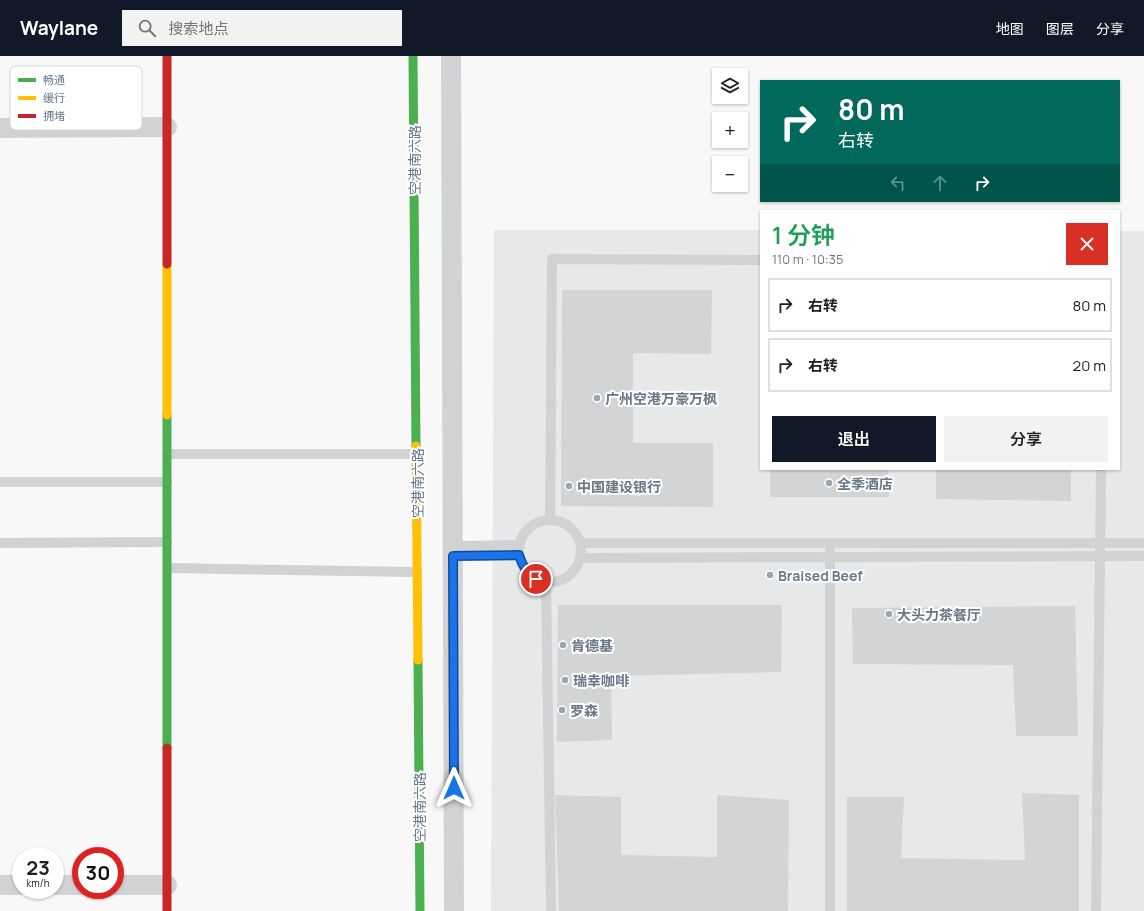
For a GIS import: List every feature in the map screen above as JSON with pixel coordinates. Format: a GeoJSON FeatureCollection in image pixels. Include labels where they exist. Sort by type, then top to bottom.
{"type":"FeatureCollection","features":[{"type":"Feature","properties":{"kind":"street"},"geometry":{"type":"LineString","coordinates":[[167,56],[167,911]]}},
{"type":"Feature","properties":{"kind":"street","name":"空港南六路"},"geometry":{"type":"LineString","coordinates":[[413,56],[420,911]]}},
{"type":"Feature","properties":{"kind":"street"},"geometry":{"type":"LineString","coordinates":[[451,56],[454,911]]}},
{"type":"Feature","properties":{"kind":"street"},"geometry":{"type":"LineString","coordinates":[[142,127],[167,127]]}},
{"type":"Feature","properties":{"kind":"street"},"geometry":{"type":"LineString","coordinates":[[0,128],[10,128]]}},
{"type":"Feature","properties":{"kind":"street"},"geometry":{"type":"LineString","coordinates":[[0,884],[12,885]]}},
{"type":"Feature","properties":{"kind":"street"},"geometry":{"type":"LineString","coordinates":[[124,885],[167,885]]}},
{"type":"Feature","properties":{"kind":"lane"},"geometry":{"type":"LineString","coordinates":[[550,520],[552,259],[760,260]]}},
{"type":"Feature","properties":{"kind":"lane"},"geometry":{"type":"LineString","coordinates":[[167,454],[416,454]]}},
{"type":"Feature","properties":{"kind":"lane"},"geometry":{"type":"LineString","coordinates":[[1096,911],[1101,470]]}},
{"type":"Feature","properties":{"kind":"lane"},"geometry":{"type":"LineString","coordinates":[[0,482],[167,482]]}},
{"type":"Feature","properties":{"kind":"lane"},"geometry":{"type":"LineString","coordinates":[[550,520],[569,526],[581,543],[582,553],[574,572],[566,578],[556,582],[546,582],[536,579],[528,573],[522,564],[520,550],[524,535],[531,527],[540,522],[550,520]]}},
{"type":"Feature","properties":{"kind":"lane"},"geometry":{"type":"LineString","coordinates":[[0,543],[167,542]]}},
{"type":"Feature","properties":{"kind":"lane"},"geometry":{"type":"LineString","coordinates":[[581,543],[1144,543]]}},
{"type":"Feature","properties":{"kind":"lane"},"geometry":{"type":"LineString","coordinates":[[830,543],[830,911]]}},
{"type":"Feature","properties":{"kind":"lane"},"geometry":{"type":"LineString","coordinates":[[453,551],[520,550]]}},
{"type":"Feature","properties":{"kind":"lane"},"geometry":{"type":"LineString","coordinates":[[580,558],[1144,556]]}},
{"type":"Feature","properties":{"kind":"lane"},"geometry":{"type":"LineString","coordinates":[[167,568],[417,572]]}},
{"type":"Feature","properties":{"kind":"lane"},"geometry":{"type":"LineString","coordinates":[[546,582],[551,911]]}},
{"type":"Feature","properties":{"kind":"shaded area"},"geometry":{"type":"Polygon","coordinates":[[[494,230],[760,230],[760,470],[1120,470],[1120,231],[1144,231],[1144,911],[491,911],[494,230]]]}},
{"type":"Feature","properties":{"kind":"building","name":"广州空港万豪万枫"},"geometry":{"type":"Polygon","coordinates":[[[562,290],[712,290],[711,354],[633,353],[633,443],[713,443],[713,507],[561,506],[562,290]]]}},
{"type":"Feature","properties":{"kind":"building","name":"全季酒店"},"geometry":{"type":"Polygon","coordinates":[[[770,470],[888,470],[889,497],[770,497],[770,470]]]}},
{"type":"Feature","properties":{"kind":"building"},"geometry":{"type":"Polygon","coordinates":[[[936,470],[1071,470],[1071,501],[936,499],[936,470]]]}},
{"type":"Feature","properties":{"kind":"building"},"geometry":{"type":"Polygon","coordinates":[[[558,605],[782,605],[781,672],[611,676],[612,740],[557,742],[558,605]]]}},
{"type":"Feature","properties":{"kind":"building"},"geometry":{"type":"Polygon","coordinates":[[[1075,606],[1078,736],[1016,736],[1013,665],[853,664],[852,608],[1075,606]]]}},
{"type":"Feature","properties":{"kind":"building"},"geometry":{"type":"Polygon","coordinates":[[[1022,793],[1079,795],[1079,911],[847,911],[847,797],[904,797],[901,858],[1025,860],[1022,793]]]}},
{"type":"Feature","properties":{"kind":"building"},"geometry":{"type":"Polygon","coordinates":[[[555,795],[621,797],[621,855],[717,857],[717,795],[789,800],[788,911],[559,911],[555,795]]]}},
{"type":"Feature","properties":{"kind":"traffic: fast"},"geometry":{"type":"LineString","coordinates":[[413,56],[416,446]]}},
{"type":"Feature","properties":{"kind":"traffic: fast"},"geometry":{"type":"LineString","coordinates":[[167,415],[167,748]]}},
{"type":"Feature","properties":{"kind":"traffic: fast"},"geometry":{"type":"LineString","coordinates":[[418,660],[420,911]]}},
{"type":"Feature","properties":{"kind":"traffic: slow"},"geometry":{"type":"LineString","coordinates":[[167,264],[167,415]]}},
{"type":"Feature","properties":{"kind":"traffic: slow"},"geometry":{"type":"LineString","coordinates":[[416,446],[418,660]]}},
{"type":"Feature","properties":{"kind":"traffic: jam"},"geometry":{"type":"LineString","coordinates":[[167,56],[167,264]]}},
{"type":"Feature","properties":{"kind":"traffic: jam"},"geometry":{"type":"LineString","coordinates":[[167,748],[167,911]]}},
{"type":"Feature","properties":{"kind":"place","name":"广州空港万豪万枫"},"geometry":{"type":"Point","coordinates":[597,398]}},
{"type":"Feature","properties":{"kind":"place","name":"全季酒店"},"geometry":{"type":"Point","coordinates":[829,483]}},
{"type":"Feature","properties":{"kind":"place","name":"中国建设银行"},"geometry":{"type":"Point","coordinates":[569,486]}},
{"type":"Feature","properties":{"kind":"place","name":"Braised Beef"},"geometry":{"type":"Point","coordinates":[770,575]}},
{"type":"Feature","properties":{"kind":"place","name":"大头力茶餐厅"},"geometry":{"type":"Point","coordinates":[889,614]}},
{"type":"Feature","properties":{"kind":"place","name":"肯德基"},"geometry":{"type":"Point","coordinates":[563,645]}},
{"type":"Feature","properties":{"kind":"place","name":"瑞幸咖啡"},"geometry":{"type":"Point","coordinates":[565,680]}},
{"type":"Feature","properties":{"kind":"place","name":"罗森"},"geometry":{"type":"Point","coordinates":[562,710]}},
{"type":"Feature","properties":{"kind":"route"},"geometry":{"type":"LineString","coordinates":[[454,788],[453,556],[519,555],[522,564],[528,573],[536,579]]}}]}
